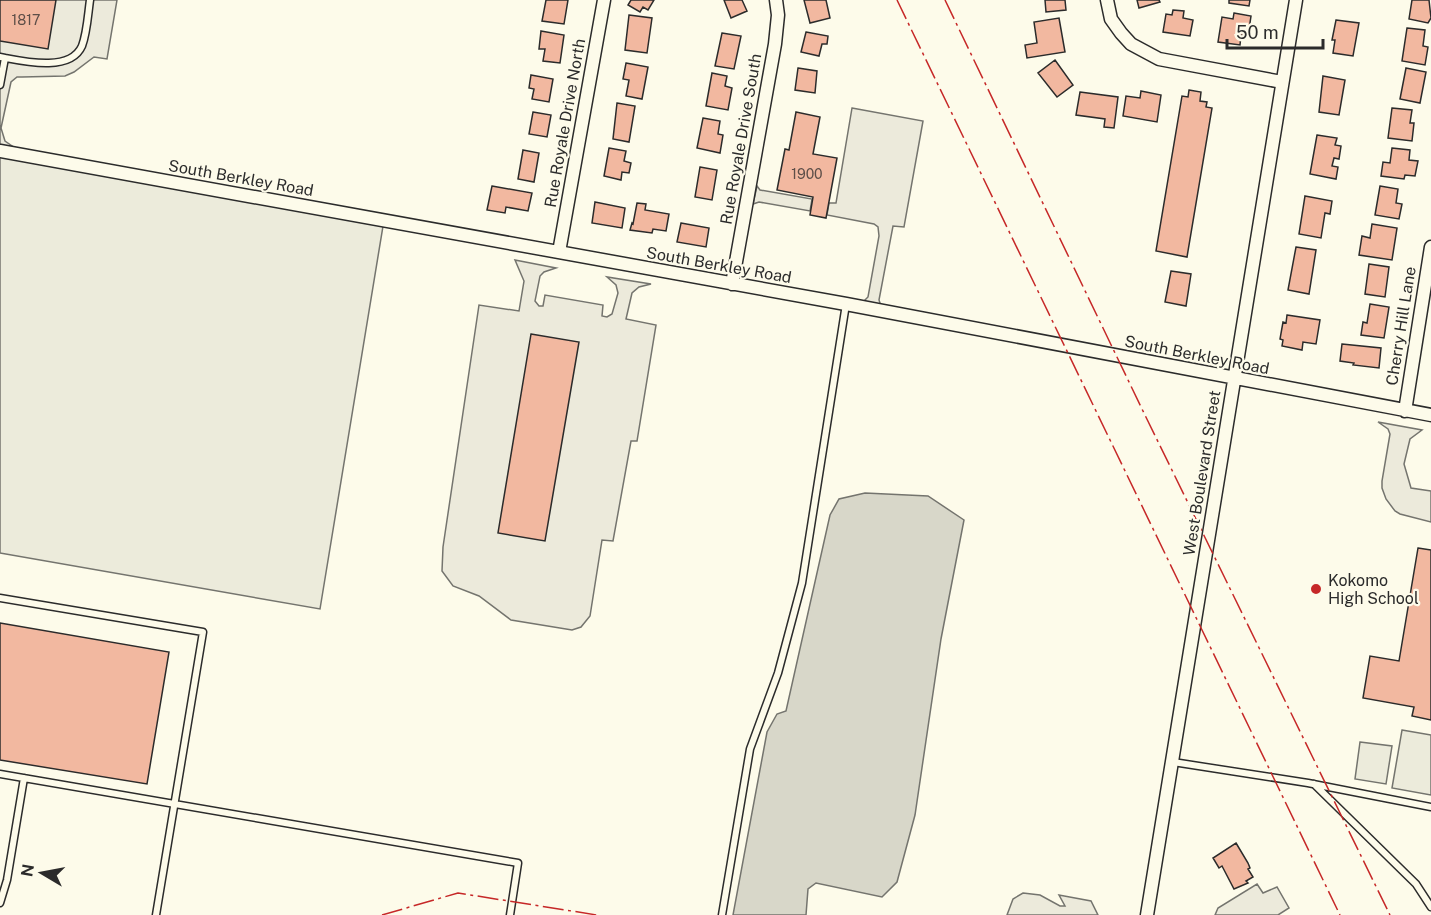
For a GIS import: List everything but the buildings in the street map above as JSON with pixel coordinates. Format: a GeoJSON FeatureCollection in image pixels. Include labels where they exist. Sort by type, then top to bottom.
{"type":"FeatureCollection","features":[{"type":"Feature","properties":{"kind":"street","name":"Rue Royale Drive North"},"geometry":{"type":"LineString","coordinates":[[558,252],[604,0]]}},
{"type":"Feature","properties":{"kind":"street","name":"Rue Royale Drive South"},"geometry":{"type":"LineString","coordinates":[[732,284],[775,44],[778,15],[776,0]]}},
{"type":"Feature","properties":{"kind":"street"},"geometry":{"type":"LineString","coordinates":[[1107,0],[1111,19],[1126,39],[1159,59],[1282,82]]}},
{"type":"Feature","properties":{"kind":"street","name":"West Boulevard Street"},"geometry":{"type":"LineString","coordinates":[[1147,915],[1296,0]]}},
{"type":"Feature","properties":{"kind":"street","name":"South Berkley Road"},"geometry":{"type":"LineString","coordinates":[[0,151],[846,304],[1431,416]]}},
{"type":"Feature","properties":{"kind":"street","name":"Cherry Hill Lane"},"geometry":{"type":"LineString","coordinates":[[1405,411],[1431,247]]}},
{"type":"Feature","properties":{"kind":"lane"},"geometry":{"type":"LineString","coordinates":[[0,85],[3,58],[46,63],[62,62],[74,56],[82,46],[90,0]]}},
{"type":"Feature","properties":{"kind":"lane"},"geometry":{"type":"LineString","coordinates":[[722,915],[750,749],[778,673],[802,583],[846,304]]}},
{"type":"Feature","properties":{"kind":"lane"},"geometry":{"type":"LineString","coordinates":[[0,598],[204,632],[156,915]]}},
{"type":"Feature","properties":{"kind":"lane"},"geometry":{"type":"LineString","coordinates":[[1173,762],[1314,784],[1431,807]]}},
{"type":"Feature","properties":{"kind":"lane"},"geometry":{"type":"LineString","coordinates":[[0,774],[518,863],[510,915]]}},
{"type":"Feature","properties":{"kind":"lane"},"geometry":{"type":"LineString","coordinates":[[0,903],[24,778]]}},
{"type":"Feature","properties":{"kind":"lane"},"geometry":{"type":"LineString","coordinates":[[1314,784],[1416,884],[1431,908]]}},
{"type":"Feature","properties":{"kind":"shaded area"},"geometry":{"type":"Polygon","coordinates":[[[0,0],[117,0],[107,59],[94,57],[65,76],[17,77],[11,82],[1,128],[5,141],[18,150],[0,147],[0,0]]]}},
{"type":"Feature","properties":{"kind":"shaded area"},"geometry":{"type":"Polygon","coordinates":[[[852,108],[923,121],[904,227],[893,226],[879,300],[881,306],[862,303],[868,297],[879,236],[878,227],[874,224],[827,215],[829,203],[836,203],[852,108]]]}},
{"type":"Feature","properties":{"kind":"shaded area"},"geometry":{"type":"Polygon","coordinates":[[[0,151],[384,220],[320,609],[0,553],[0,151]]]}},
{"type":"Feature","properties":{"kind":"shaded area"},"geometry":{"type":"Polygon","coordinates":[[[757,186],[760,190],[812,199],[810,211],[759,202],[753,204],[757,186]]]}},
{"type":"Feature","properties":{"kind":"shaded area"},"geometry":{"type":"Polygon","coordinates":[[[515,260],[556,268],[540,276],[535,301],[539,306],[543,306],[545,295],[603,305],[602,316],[607,317],[612,314],[618,293],[616,285],[607,277],[651,284],[639,287],[632,293],[626,319],[656,325],[637,441],[631,441],[613,541],[602,540],[590,616],[581,627],[572,630],[511,620],[479,596],[453,586],[442,571],[443,547],[479,305],[519,311],[524,281],[515,260]]]}},
{"type":"Feature","properties":{"kind":"shaded area"},"geometry":{"type":"Polygon","coordinates":[[[1378,422],[1422,430],[1410,439],[1404,464],[1411,488],[1431,491],[1431,522],[1400,514],[1386,499],[1382,481],[1390,434],[1388,429],[1378,422]]]}},
{"type":"Feature","properties":{"kind":"shaded area"},"geometry":{"type":"Polygon","coordinates":[[[865,493],[928,496],[964,520],[941,639],[915,815],[897,882],[882,897],[816,883],[808,889],[806,915],[733,915],[767,732],[777,714],[786,711],[830,515],[839,499],[865,493]]]}},
{"type":"Feature","properties":{"kind":"shaded area"},"geometry":{"type":"Polygon","coordinates":[[[1402,730],[1431,735],[1431,795],[1392,788],[1402,730]]]}},
{"type":"Feature","properties":{"kind":"shaded area"},"geometry":{"type":"Polygon","coordinates":[[[1360,742],[1392,746],[1386,784],[1355,779],[1360,742]]]}},
{"type":"Feature","properties":{"kind":"shaded area"},"geometry":{"type":"Polygon","coordinates":[[[1257,884],[1263,893],[1277,887],[1289,908],[1278,915],[1215,915],[1218,908],[1257,884]]]}},
{"type":"Feature","properties":{"kind":"shaded area"},"geometry":{"type":"Polygon","coordinates":[[[1023,893],[1040,895],[1060,906],[1065,906],[1059,895],[1091,901],[1098,915],[1007,915],[1013,899],[1023,893]]]}},
{"type":"Feature","properties":{"kind":"power"},"geometry":{"type":"LineString","coordinates":[[897,0],[1340,915]]}},
{"type":"Feature","properties":{"kind":"power"},"geometry":{"type":"LineString","coordinates":[[945,0],[1390,915]]}},
{"type":"Feature","properties":{"kind":"power"},"geometry":{"type":"LineString","coordinates":[[382,915],[458,893],[597,915]]}},
{"type":"Feature","properties":{"kind":"place","name":"Kokomo High School"},"geometry":{"type":"Point","coordinates":[1316,589]}}]}
